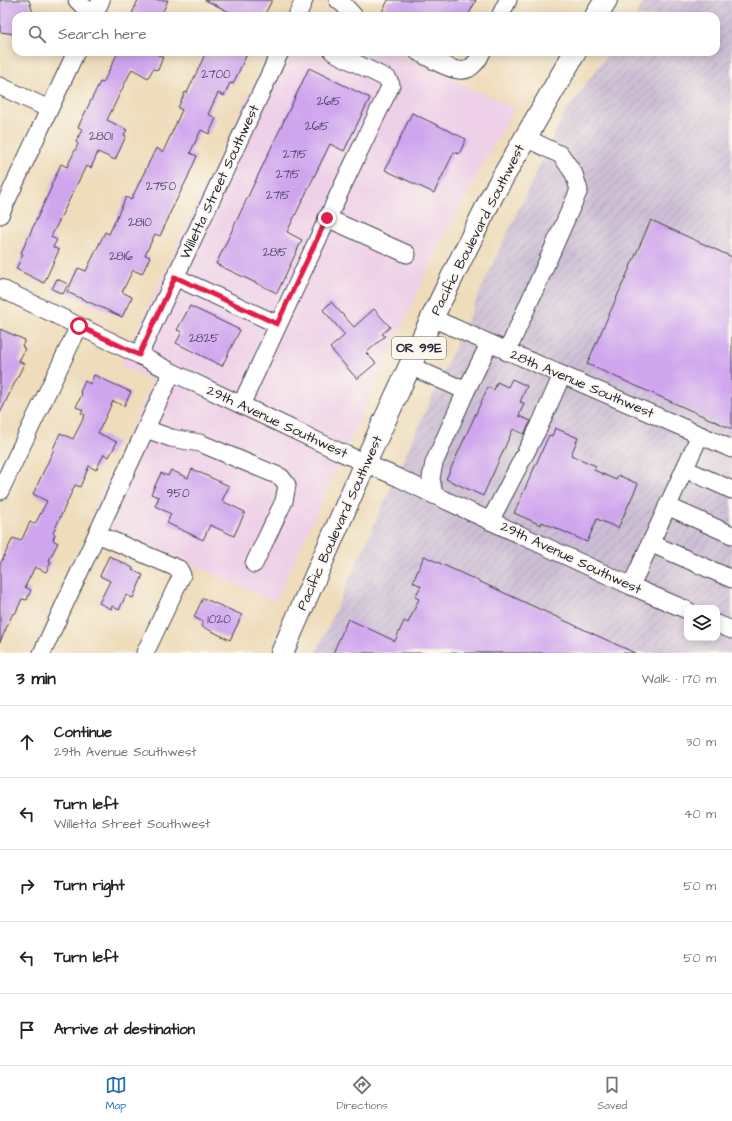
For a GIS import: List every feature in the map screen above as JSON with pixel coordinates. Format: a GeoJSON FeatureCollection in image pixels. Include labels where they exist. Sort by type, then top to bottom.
{"type":"FeatureCollection","features":[{"type":"Feature","properties":{"kind":"main road"},"geometry":{"type":"LineString","coordinates":[[598,12],[606,0]]}},
{"type":"Feature","properties":{"kind":"main road","name":"Pacific Boulevard Southwest"},"geometry":{"type":"LineString","coordinates":[[282,653],[365,463],[432,318],[494,194],[572,56]]}},
{"type":"Feature","properties":{"kind":"street"},"geometry":{"type":"LineString","coordinates":[[77,0],[89,12]]}},
{"type":"Feature","properties":{"kind":"street"},"geometry":{"type":"LineString","coordinates":[[95,12],[101,0]]}},
{"type":"Feature","properties":{"kind":"street"},"geometry":{"type":"LineString","coordinates":[[299,12],[304,0]]}},
{"type":"Feature","properties":{"kind":"street"},"geometry":{"type":"LineString","coordinates":[[338,0],[344,4],[351,12]]}},
{"type":"Feature","properties":{"kind":"street"},"geometry":{"type":"LineString","coordinates":[[502,12],[508,0]]}},
{"type":"Feature","properties":{"kind":"street"},"geometry":{"type":"LineString","coordinates":[[0,215],[74,56]]}},
{"type":"Feature","properties":{"kind":"street","name":"Willetta Street Southwest"},"geometry":{"type":"LineString","coordinates":[[139,355],[278,56]]}},
{"type":"Feature","properties":{"kind":"street"},"geometry":{"type":"LineString","coordinates":[[240,405],[391,85],[388,79],[341,56]]}},
{"type":"Feature","properties":{"kind":"street"},"geometry":{"type":"LineString","coordinates":[[426,56],[448,67],[460,70],[468,69],[477,62],[479,56]]}},
{"type":"Feature","properties":{"kind":"street"},"geometry":{"type":"LineString","coordinates":[[0,86],[49,109]]}},
{"type":"Feature","properties":{"kind":"street"},"geometry":{"type":"LineString","coordinates":[[507,352],[579,190],[574,174],[561,154],[526,138]]}},
{"type":"Feature","properties":{"kind":"street"},"geometry":{"type":"LineString","coordinates":[[327,218],[407,254]]}},
{"type":"Feature","properties":{"kind":"street"},"geometry":{"type":"LineString","coordinates":[[175,277],[277,324]]}},
{"type":"Feature","properties":{"kind":"street","name":"29th Avenue Southwest"},"geometry":{"type":"LineString","coordinates":[[0,288],[240,405],[631,586],[684,609]]}},
{"type":"Feature","properties":{"kind":"street","name":"28th Avenue Southwest"},"geometry":{"type":"LineString","coordinates":[[432,318],[732,449]]}},
{"type":"Feature","properties":{"kind":"street"},"geometry":{"type":"LineString","coordinates":[[0,491],[79,326]]}},
{"type":"Feature","properties":{"kind":"street"},"geometry":{"type":"LineString","coordinates":[[434,495],[431,478],[434,463],[489,344]]}},
{"type":"Feature","properties":{"kind":"street"},"geometry":{"type":"LineString","coordinates":[[410,366],[466,391]]}},
{"type":"Feature","properties":{"kind":"street"},"geometry":{"type":"LineString","coordinates":[[48,651],[97,534],[172,372]]}},
{"type":"Feature","properties":{"kind":"street"},"geometry":{"type":"LineString","coordinates":[[490,521],[539,426],[562,375]]}},
{"type":"Feature","properties":{"kind":"street"},"geometry":{"type":"LineString","coordinates":[[146,429],[171,438],[200,443],[281,477],[287,485],[284,501],[254,564]]}},
{"type":"Feature","properties":{"kind":"street"},"geometry":{"type":"LineString","coordinates":[[631,586],[700,435]]}},
{"type":"Feature","properties":{"kind":"street"},"geometry":{"type":"LineString","coordinates":[[684,469],[732,490]]}},
{"type":"Feature","properties":{"kind":"street"},"geometry":{"type":"LineString","coordinates":[[667,506],[732,535]]}},
{"type":"Feature","properties":{"kind":"street"},"geometry":{"type":"LineString","coordinates":[[97,534],[179,569],[182,575],[145,653]]}},
{"type":"Feature","properties":{"kind":"street"},"geometry":{"type":"LineString","coordinates":[[650,543],[732,579]]}},
{"type":"Feature","properties":{"kind":"street"},"geometry":{"type":"LineString","coordinates":[[720,625],[732,630]]}},
{"type":"Feature","properties":{"kind":"shaded area"},"geometry":{"type":"Polygon","coordinates":[[[646,0],[732,0],[732,653],[316,653],[482,287],[562,118],[606,56],[720,56],[720,12],[638,12],[646,0]]]}},
{"type":"Feature","properties":{"kind":"shaded area"},"geometry":{"type":"Polygon","coordinates":[[[267,56],[403,56],[514,108],[439,246],[275,602],[90,518],[153,382],[121,365],[267,56]]]}},
{"type":"Feature","properties":{"kind":"building"},"geometry":{"type":"Polygon","coordinates":[[[0,0],[29,0],[33,12],[12,12],[12,34],[0,32],[0,0]]]}},
{"type":"Feature","properties":{"kind":"building"},"geometry":{"type":"Polygon","coordinates":[[[138,0],[168,0],[163,12],[133,12],[138,0]]]}},
{"type":"Feature","properties":{"kind":"building"},"geometry":{"type":"Polygon","coordinates":[[[205,0],[272,0],[266,12],[230,12],[205,0]]]}},
{"type":"Feature","properties":{"kind":"building"},"geometry":{"type":"Polygon","coordinates":[[[388,0],[476,0],[470,12],[382,12],[388,0]]]}},
{"type":"Feature","properties":{"kind":"building"},"geometry":{"type":"Polygon","coordinates":[[[116,56],[163,57],[158,70],[153,69],[148,78],[132,69],[107,120],[127,130],[124,135],[126,136],[115,160],[98,152],[91,168],[86,166],[51,237],[57,240],[53,247],[59,250],[44,283],[16,269],[23,254],[21,253],[61,164],[67,167],[78,144],[76,142],[82,129],[78,127],[100,82],[103,83],[116,56]]]}},
{"type":"Feature","properties":{"kind":"building"},"geometry":{"type":"Polygon","coordinates":[[[204,56],[246,56],[233,84],[230,83],[224,96],[218,93],[208,114],[216,118],[209,134],[201,130],[190,153],[197,156],[160,236],[155,234],[145,255],[150,257],[142,274],[133,270],[122,292],[132,297],[122,317],[67,292],[78,268],[86,271],[105,232],[109,234],[126,197],[131,200],[156,148],[163,152],[182,110],[178,108],[185,92],[187,93],[204,56]]]}},
{"type":"Feature","properties":{"kind":"building"},"geometry":{"type":"Polygon","coordinates":[[[309,68],[370,98],[344,151],[330,144],[287,232],[302,240],[277,293],[216,264],[309,68]]]}},
{"type":"Feature","properties":{"kind":"building"},"geometry":{"type":"Polygon","coordinates":[[[412,113],[466,139],[459,154],[454,152],[434,193],[385,170],[412,113]]]}},
{"type":"Feature","properties":{"kind":"building"},"geometry":{"type":"Polygon","coordinates":[[[651,220],[732,257],[732,429],[587,364],[651,220]]]}},
{"type":"Feature","properties":{"kind":"building"},"geometry":{"type":"Polygon","coordinates":[[[57,279],[68,284],[63,294],[52,289],[57,279]]]}},
{"type":"Feature","properties":{"kind":"building"},"geometry":{"type":"Polygon","coordinates":[[[331,302],[354,327],[374,309],[390,327],[382,334],[385,336],[366,353],[376,363],[357,379],[330,348],[345,335],[323,310],[331,302]]]}},
{"type":"Feature","properties":{"kind":"building"},"geometry":{"type":"Polygon","coordinates":[[[190,306],[240,330],[222,366],[176,343],[182,332],[177,330],[190,306]]]}},
{"type":"Feature","properties":{"kind":"building"},"geometry":{"type":"Polygon","coordinates":[[[0,329],[25,340],[22,346],[25,349],[19,361],[24,364],[0,413],[0,329]]]}},
{"type":"Feature","properties":{"kind":"building"},"geometry":{"type":"Polygon","coordinates":[[[94,375],[131,392],[124,406],[113,401],[98,433],[117,442],[109,457],[104,454],[96,470],[89,466],[80,487],[75,485],[53,533],[55,534],[53,540],[58,543],[50,558],[49,561],[51,562],[46,572],[35,567],[25,587],[31,590],[27,600],[22,599],[15,614],[13,613],[0,642],[0,564],[13,538],[21,541],[30,522],[35,524],[47,501],[33,494],[60,433],[73,439],[85,415],[81,413],[83,410],[76,407],[82,394],[80,392],[85,381],[90,384],[94,375]]]}},
{"type":"Feature","properties":{"kind":"building"},"geometry":{"type":"Polygon","coordinates":[[[512,379],[527,386],[520,402],[524,403],[519,416],[531,421],[524,434],[513,429],[483,496],[446,479],[488,387],[494,390],[497,382],[508,387],[512,379]]]}},
{"type":"Feature","properties":{"kind":"building"},"geometry":{"type":"Polygon","coordinates":[[[555,428],[578,438],[571,455],[596,466],[594,470],[616,480],[618,475],[638,484],[618,528],[597,519],[587,542],[542,522],[541,525],[514,513],[549,435],[552,436],[555,428]]]}},
{"type":"Feature","properties":{"kind":"building"},"geometry":{"type":"Polygon","coordinates":[[[192,469],[229,486],[222,501],[245,512],[234,536],[210,525],[203,540],[167,523],[171,514],[155,506],[159,497],[151,494],[161,473],[168,476],[171,470],[188,478],[192,469]]]}},
{"type":"Feature","properties":{"kind":"building"},"geometry":{"type":"Polygon","coordinates":[[[109,556],[133,568],[132,570],[143,575],[133,598],[126,595],[119,610],[112,606],[111,609],[99,603],[110,581],[100,576],[109,556]]]}},
{"type":"Feature","properties":{"kind":"building"},"geometry":{"type":"Polygon","coordinates":[[[424,556],[635,653],[333,653],[348,619],[395,641],[404,621],[408,623],[419,599],[415,597],[421,586],[413,582],[424,556]]]}},
{"type":"Feature","properties":{"kind":"building"},"geometry":{"type":"Polygon","coordinates":[[[203,598],[242,615],[230,640],[201,626],[203,622],[194,617],[203,598]]]}},
{"type":"Feature","properties":{"kind":"route"},"geometry":{"type":"LineString","coordinates":[[79,326],[139,355],[175,277],[277,324],[327,218]]}}]}
